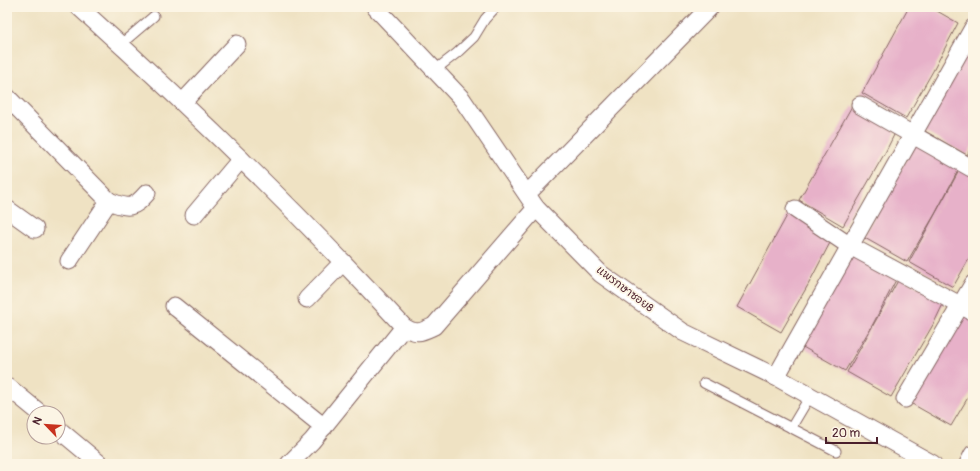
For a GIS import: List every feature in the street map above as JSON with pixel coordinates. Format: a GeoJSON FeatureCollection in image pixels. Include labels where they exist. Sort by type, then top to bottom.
{"type":"FeatureCollection","features":[{"type":"Feature","properties":{"kind":"street"},"geometry":{"type":"LineString","coordinates":[[79,7],[183,102],[343,262],[404,327],[415,333],[434,326],[532,201],[710,7]]}},
{"type":"Feature","properties":{"kind":"street","name":"แพรกษาซอย8"},"geometry":{"type":"LineString","coordinates":[[375,7],[389,13],[462,99],[532,201],[601,274],[683,332],[776,377],[933,464]]}},
{"type":"Feature","properties":{"kind":"street"},"geometry":{"type":"LineString","coordinates":[[776,377],[973,29]]}},
{"type":"Feature","properties":{"kind":"street"},"geometry":{"type":"LineString","coordinates":[[183,102],[237,44]]}},
{"type":"Feature","properties":{"kind":"street"},"geometry":{"type":"LineString","coordinates":[[7,97],[109,201],[123,207],[131,206],[139,202],[148,193]]}},
{"type":"Feature","properties":{"kind":"street"},"geometry":{"type":"LineString","coordinates":[[860,105],[973,169]]}},
{"type":"Feature","properties":{"kind":"street"},"geometry":{"type":"LineString","coordinates":[[194,215],[241,159]]}},
{"type":"Feature","properties":{"kind":"street"},"geometry":{"type":"LineString","coordinates":[[69,261],[109,201]]}},
{"type":"Feature","properties":{"kind":"street"},"geometry":{"type":"LineString","coordinates":[[795,209],[850,246],[967,309]]}},
{"type":"Feature","properties":{"kind":"street"},"geometry":{"type":"LineString","coordinates":[[7,210],[35,229]]}},
{"type":"Feature","properties":{"kind":"street"},"geometry":{"type":"LineString","coordinates":[[307,299],[343,262]]}},
{"type":"Feature","properties":{"kind":"street"},"geometry":{"type":"LineString","coordinates":[[905,399],[967,309],[973,284]]}},
{"type":"Feature","properties":{"kind":"street"},"geometry":{"type":"LineString","coordinates":[[174,306],[324,427]]}},
{"type":"Feature","properties":{"kind":"street"},"geometry":{"type":"LineString","coordinates":[[289,464],[324,427],[404,327]]}},
{"type":"Feature","properties":{"kind":"street"},"geometry":{"type":"LineString","coordinates":[[7,386],[30,405]]}},
{"type":"Feature","properties":{"kind":"street"},"geometry":{"type":"LineString","coordinates":[[66,435],[100,464]]}},
{"type":"Feature","properties":{"kind":"street"},"geometry":{"type":"LineString","coordinates":[[968,464],[973,454]]}},
{"type":"Feature","properties":{"kind":"lane"},"geometry":{"type":"LineString","coordinates":[[436,70],[474,37],[496,7]]}},
{"type":"Feature","properties":{"kind":"lane"},"geometry":{"type":"LineString","coordinates":[[120,45],[154,16]]}},
{"type":"Feature","properties":{"kind":"lane"},"geometry":{"type":"LineString","coordinates":[[704,383],[836,451]]}},
{"type":"Feature","properties":{"kind":"lane"},"geometry":{"type":"LineString","coordinates":[[791,428],[810,396]]}},
{"type":"Feature","properties":{"kind":"building"},"geometry":{"type":"Polygon","coordinates":[[[909,7],[930,7],[958,23],[906,118],[862,93],[909,7]]]}},
{"type":"Feature","properties":{"kind":"building"},"geometry":{"type":"Polygon","coordinates":[[[973,39],[973,145],[967,155],[923,130],[973,39]]]}},
{"type":"Feature","properties":{"kind":"building"},"geometry":{"type":"Polygon","coordinates":[[[852,106],[896,131],[843,226],[799,200],[852,106]]]}},
{"type":"Feature","properties":{"kind":"building"},"geometry":{"type":"Polygon","coordinates":[[[916,142],[960,167],[907,262],[863,237],[916,142]]]}},
{"type":"Feature","properties":{"kind":"building"},"geometry":{"type":"Polygon","coordinates":[[[961,167],[973,173],[973,252],[953,287],[909,262],[961,167]]]}},
{"type":"Feature","properties":{"kind":"building"},"geometry":{"type":"Polygon","coordinates":[[[789,212],[833,237],[781,332],[737,307],[789,212]]]}},
{"type":"Feature","properties":{"kind":"building"},"geometry":{"type":"Polygon","coordinates":[[[854,251],[898,276],[873,324],[845,371],[801,346],[854,251]]]}},
{"type":"Feature","properties":{"kind":"building"},"geometry":{"type":"Polygon","coordinates":[[[900,277],[944,302],[934,323],[891,397],[847,372],[900,277]]]}},
{"type":"Feature","properties":{"kind":"building"},"geometry":{"type":"Polygon","coordinates":[[[973,314],[973,389],[951,426],[907,401],[954,318],[973,314]]]}}]}
